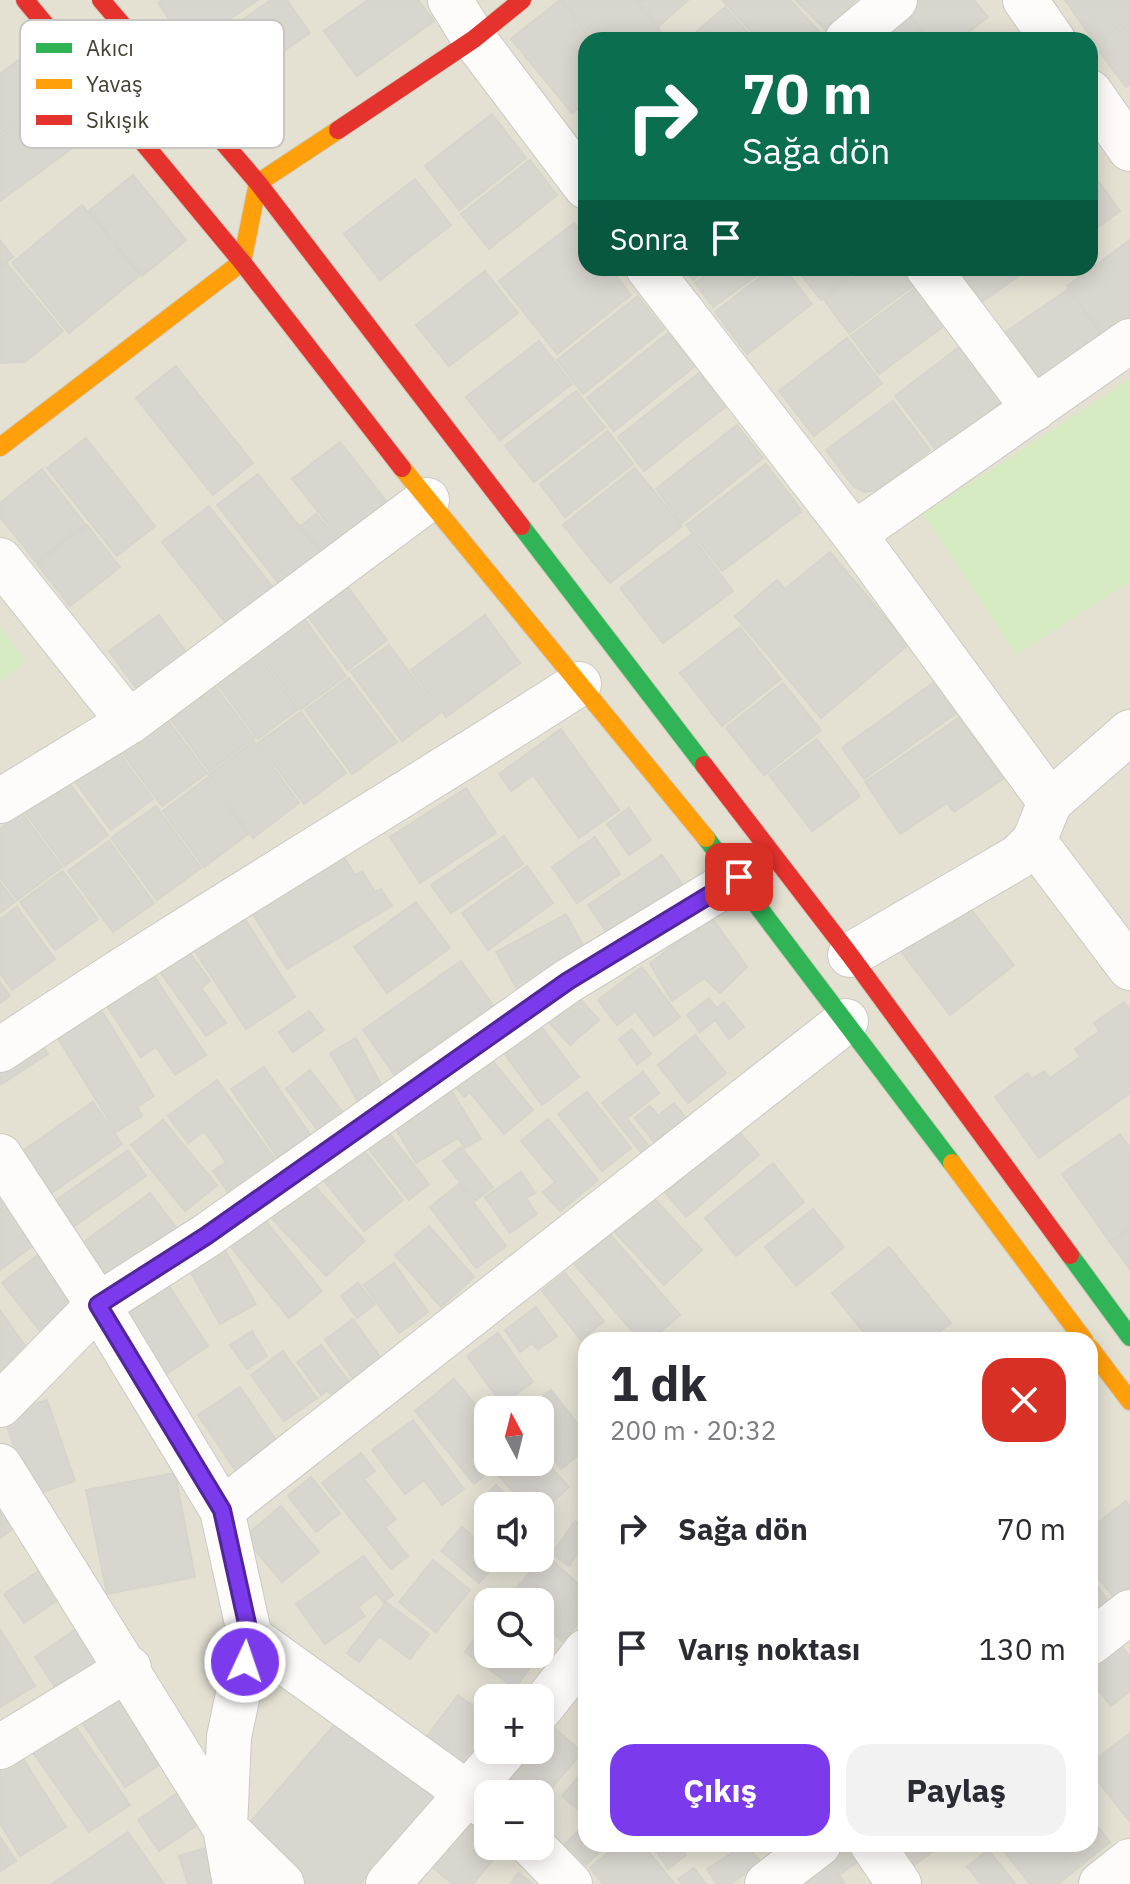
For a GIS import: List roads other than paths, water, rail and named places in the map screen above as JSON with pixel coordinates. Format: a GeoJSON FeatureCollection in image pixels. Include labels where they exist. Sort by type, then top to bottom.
{"type":"FeatureCollection","features":[{"type":"Feature","properties":{"kind":"main road"},"geometry":{"type":"LineString","coordinates":[[25,0],[42,20]]}},
{"type":"Feature","properties":{"kind":"main road"},"geometry":{"type":"LineString","coordinates":[[101,0],[118,20]]}},
{"type":"Feature","properties":{"kind":"main road"},"geometry":{"type":"LineString","coordinates":[[0,447],[242,262],[258,183],[474,39],[522,0]]}},
{"type":"Feature","properties":{"kind":"main road"},"geometry":{"type":"LineString","coordinates":[[148,148],[242,262],[427,500],[739,877],[1078,1332]]}},
{"type":"Feature","properties":{"kind":"main road"},"geometry":{"type":"LineString","coordinates":[[228,148],[258,183],[850,955],[1130,1337]]}},
{"type":"Feature","properties":{"kind":"main road"},"geometry":{"type":"LineString","coordinates":[[1098,1359],[1130,1401]]}},
{"type":"Feature","properties":{"kind":"street"},"geometry":{"type":"LineString","coordinates":[[450,0],[474,39],[578,176]]}},
{"type":"Feature","properties":{"kind":"street"},"geometry":{"type":"LineString","coordinates":[[857,32],[895,0]]}},
{"type":"Feature","properties":{"kind":"street"},"geometry":{"type":"LineString","coordinates":[[1025,0],[1047,32]]}},
{"type":"Feature","properties":{"kind":"street"},"geometry":{"type":"LineString","coordinates":[[1098,103],[1130,149]]}},
{"type":"Feature","properties":{"kind":"street"},"geometry":{"type":"LineString","coordinates":[[654,276],[854,534],[1050,802]]}},
{"type":"Feature","properties":{"kind":"street"},"geometry":{"type":"LineString","coordinates":[[934,276],[1034,409]]}},
{"type":"Feature","properties":{"kind":"street"},"geometry":{"type":"LineString","coordinates":[[854,534],[1130,341]]}},
{"type":"Feature","properties":{"kind":"street"},"geometry":{"type":"LineString","coordinates":[[0,801],[129,722],[427,500]]}},
{"type":"Feature","properties":{"kind":"street"},"geometry":{"type":"LineString","coordinates":[[0,560],[129,722]]}},
{"type":"Feature","properties":{"kind":"street"},"geometry":{"type":"LineString","coordinates":[[0,1050],[128,964],[369,819],[579,684]]}},
{"type":"Feature","properties":{"kind":"street"},"geometry":{"type":"LineString","coordinates":[[850,955],[1018,857],[1034,841],[1050,802],[1130,732]]}},
{"type":"Feature","properties":{"kind":"street"},"geometry":{"type":"LineString","coordinates":[[1034,841],[1130,968]]}},
{"type":"Feature","properties":{"kind":"street"},"geometry":{"type":"LineString","coordinates":[[0,1405],[98,1305],[206,1236],[568,981],[739,877]]}},
{"type":"Feature","properties":{"kind":"street"},"geometry":{"type":"LineString","coordinates":[[222,1510],[846,1021]]}},
{"type":"Feature","properties":{"kind":"street"},"geometry":{"type":"LineString","coordinates":[[0,1156],[98,1305],[222,1510],[250,1637],[229,1737],[225,1828],[235,1884]]}},
{"type":"Feature","properties":{"kind":"street"},"geometry":{"type":"LineString","coordinates":[[0,1466],[129,1668],[225,1828],[282,1884]]}},
{"type":"Feature","properties":{"kind":"street"},"geometry":{"type":"LineString","coordinates":[[1098,1637],[1130,1612]]}},
{"type":"Feature","properties":{"kind":"street"},"geometry":{"type":"LineString","coordinates":[[250,1637],[474,1797]]}},
{"type":"Feature","properties":{"kind":"street"},"geometry":{"type":"LineString","coordinates":[[554,1691],[578,1661]]}},
{"type":"Feature","properties":{"kind":"street"},"geometry":{"type":"LineString","coordinates":[[0,1747],[129,1668]]}},
{"type":"Feature","properties":{"kind":"street"},"geometry":{"type":"LineString","coordinates":[[388,1884],[474,1804]]}},
{"type":"Feature","properties":{"kind":"street"},"geometry":{"type":"LineString","coordinates":[[767,1884],[809,1852]]}},
{"type":"Feature","properties":{"kind":"street"},"geometry":{"type":"LineString","coordinates":[[877,1852],[899,1884]]}},
{"type":"Feature","properties":{"kind":"street"},"geometry":{"type":"LineString","coordinates":[[547,1860],[570,1884]]}},
{"type":"Feature","properties":{"kind":"street"},"geometry":{"type":"LineString","coordinates":[[1101,1884],[1130,1861]]}}]}
